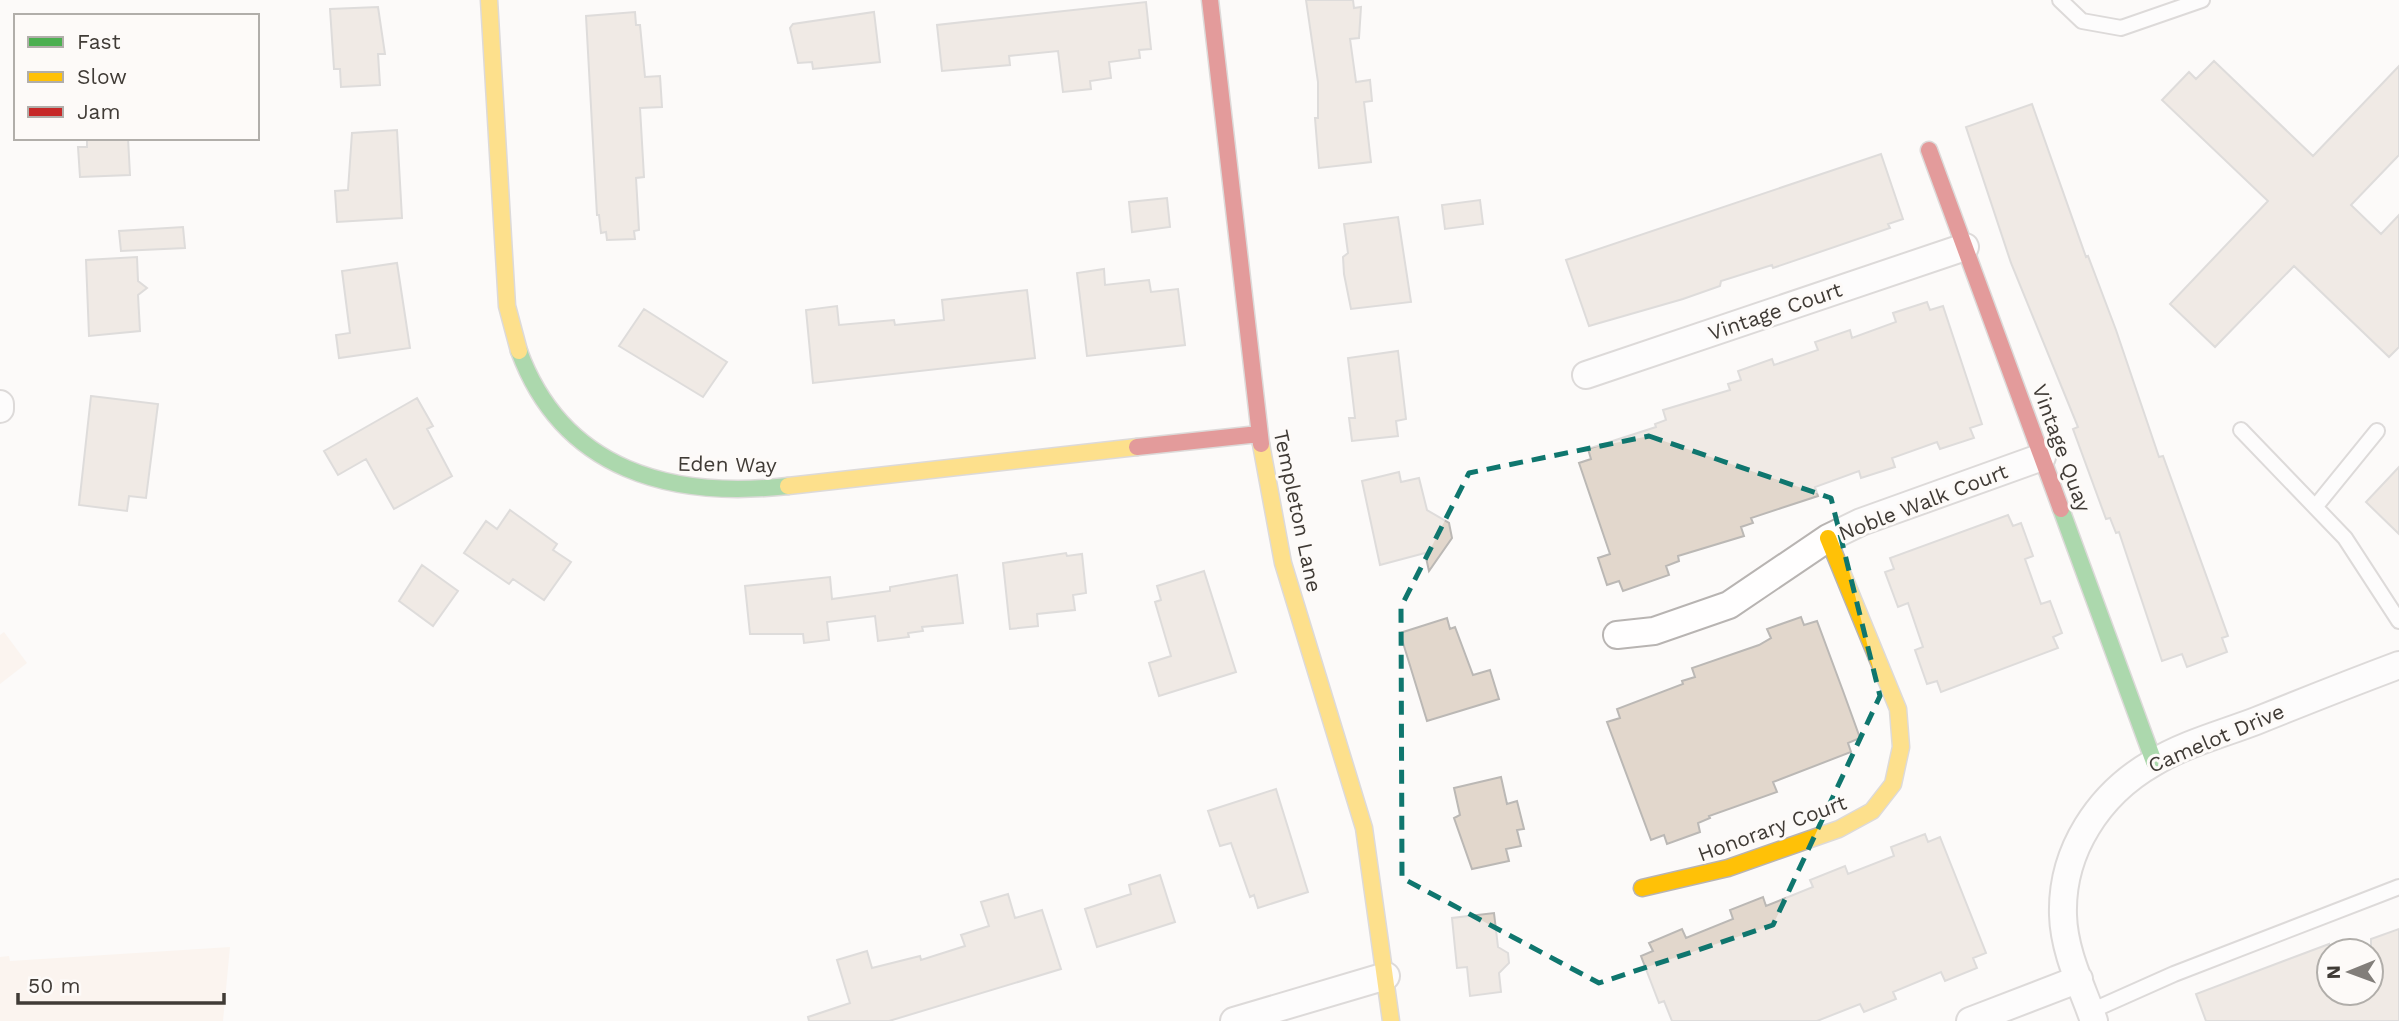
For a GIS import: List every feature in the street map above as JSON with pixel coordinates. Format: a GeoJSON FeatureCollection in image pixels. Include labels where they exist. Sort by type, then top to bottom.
{"type":"FeatureCollection","features":[{"type":"Feature","properties":{"kind":"street","name":"Eden Way"},"geometry":{"type":"LineString","coordinates":[[489,0],[507,306],[515,341],[544,398],[579,436],[608,459],[670,485],[769,488],[1259,433]]}},
{"type":"Feature","properties":{"kind":"street","name":"Templeton Lane"},"geometry":{"type":"LineString","coordinates":[[1210,0],[1259,433],[1283,563],[1364,828],[1391,1021]]}},
{"type":"Feature","properties":{"kind":"street","name":"Vintage Quay"},"geometry":{"type":"LineString","coordinates":[[1929,150],[2154,762]]}},
{"type":"Feature","properties":{"kind":"street","name":"Vintage Court"},"geometry":{"type":"LineString","coordinates":[[1586,374],[1965,247]]}},
{"type":"Feature","properties":{"kind":"street"},"geometry":{"type":"LineString","coordinates":[[0,404],[0,409]]}},
{"type":"Feature","properties":{"kind":"street","name":"Noble Walk Court"},"geometry":{"type":"LineString","coordinates":[[1617,635],[1654,631],[1729,605],[1828,538],[1861,522],[2042,457]]}},
{"type":"Feature","properties":{"kind":"street","name":"Honorary Court"},"geometry":{"type":"LineString","coordinates":[[1642,888],[1730,870],[1853,823],[1879,805],[1891,788],[1901,760],[1903,734],[1898,709],[1828,538]]}},
{"type":"Feature","properties":{"kind":"street","name":"Camelot Drive"},"geometry":{"type":"LineString","coordinates":[[2092,1016],[2067,947],[2063,914],[2066,881],[2075,849],[2106,799],[2125,781],[2154,762],[2399,665]]}},
{"type":"Feature","properties":{"kind":"street"},"geometry":{"type":"LineString","coordinates":[[1234,1021],[1386,976]]}},
{"type":"Feature","properties":{"kind":"street"},"geometry":{"type":"LineString","coordinates":[[1970,1021],[2079,979]]}},
{"type":"Feature","properties":{"kind":"lane"},"geometry":{"type":"LineString","coordinates":[[2060,0],[2082,22],[2121,28],[2202,0]]}},
{"type":"Feature","properties":{"kind":"lane"},"geometry":{"type":"LineString","coordinates":[[2241,430],[2345,538],[2399,621]]}},
{"type":"Feature","properties":{"kind":"lane"},"geometry":{"type":"LineString","coordinates":[[2316,506],[2377,430]]}},
{"type":"Feature","properties":{"kind":"lane"},"geometry":{"type":"LineString","coordinates":[[2092,1016],[2200,963],[2399,887]]}},
{"type":"Feature","properties":{"kind":"highlighted area"},"geometry":{"type":"Polygon","coordinates":[[[1649,436],[1831,498],[1880,696],[1773,925],[1599,983],[1402,878],[1401,607],[1469,473],[1649,436]]]}},
{"type":"Feature","properties":{"kind":"shaded area"},"geometry":{"type":"Polygon","coordinates":[[[4,632],[27,663],[0,684],[0,635],[4,632]]]}},
{"type":"Feature","properties":{"kind":"shaded area"},"geometry":{"type":"Polygon","coordinates":[[[230,947],[223,1021],[0,1021],[0,957],[9,956],[10,961],[230,947]]]}},
{"type":"Feature","properties":{"kind":"building"},"geometry":{"type":"Polygon","coordinates":[[[1306,0],[1353,0],[1354,8],[1361,7],[1359,38],[1350,39],[1356,82],[1370,80],[1372,101],[1364,102],[1371,162],[1319,168],[1315,118],[1318,118],[1318,82],[1306,0]]]}},
{"type":"Feature","properties":{"kind":"building"},"geometry":{"type":"Polygon","coordinates":[[[1146,2],[1151,49],[1139,50],[1140,58],[1109,62],[1111,78],[1090,81],[1091,89],[1063,92],[1058,51],[1009,56],[1010,65],[942,71],[937,25],[1146,2]]]}},
{"type":"Feature","properties":{"kind":"building"},"geometry":{"type":"Polygon","coordinates":[[[378,7],[385,54],[378,54],[380,85],[341,87],[340,69],[334,69],[330,9],[378,7]]]}},
{"type":"Feature","properties":{"kind":"building"},"geometry":{"type":"Polygon","coordinates":[[[635,12],[636,25],[640,25],[645,77],[660,76],[662,107],[640,108],[644,177],[636,178],[639,230],[634,231],[635,239],[607,240],[606,232],[601,233],[597,215],[586,16],[635,12]]]}},
{"type":"Feature","properties":{"kind":"building"},"geometry":{"type":"Polygon","coordinates":[[[874,12],[880,62],[813,69],[812,62],[798,63],[790,28],[793,24],[874,12]]]}},
{"type":"Feature","properties":{"kind":"building"},"geometry":{"type":"Polygon","coordinates":[[[2214,61],[2313,156],[2399,66],[2399,155],[2351,205],[2381,234],[2399,215],[2399,347],[2389,357],[2294,266],[2215,347],[2170,304],[2268,201],[2162,100],[2189,72],[2196,79],[2214,61]]]}},
{"type":"Feature","properties":{"kind":"building"},"geometry":{"type":"Polygon","coordinates":[[[2032,104],[2086,257],[2088,256],[2116,330],[2159,457],[2163,456],[2228,636],[2222,638],[2227,652],[2187,667],[2182,654],[2162,661],[2119,532],[2116,533],[2110,518],[2106,519],[2073,429],[2078,427],[2011,263],[1966,127],[2032,104]]]}},
{"type":"Feature","properties":{"kind":"building"},"geometry":{"type":"Polygon","coordinates":[[[397,130],[402,218],[337,222],[335,191],[348,190],[352,133],[397,130]]]}},
{"type":"Feature","properties":{"kind":"building"},"geometry":{"type":"Polygon","coordinates":[[[87,140],[128,140],[130,175],[80,177],[78,147],[87,147],[87,140]]]}},
{"type":"Feature","properties":{"kind":"building"},"geometry":{"type":"Polygon","coordinates":[[[1881,154],[1903,219],[1888,224],[1890,228],[1773,268],[1772,265],[1721,281],[1720,286],[1683,299],[1589,326],[1566,260],[1881,154]]]}},
{"type":"Feature","properties":{"kind":"building"},"geometry":{"type":"Polygon","coordinates":[[[1167,198],[1170,227],[1132,232],[1129,202],[1167,198]]]}},
{"type":"Feature","properties":{"kind":"building"},"geometry":{"type":"Polygon","coordinates":[[[1480,200],[1483,224],[1445,229],[1442,205],[1480,200]]]}},
{"type":"Feature","properties":{"kind":"building"},"geometry":{"type":"Polygon","coordinates":[[[1398,217],[1411,302],[1351,309],[1344,274],[1343,257],[1348,253],[1344,224],[1398,217]]]}},
{"type":"Feature","properties":{"kind":"building"},"geometry":{"type":"Polygon","coordinates":[[[183,227],[185,248],[121,251],[119,231],[183,227]]]}},
{"type":"Feature","properties":{"kind":"building"},"geometry":{"type":"Polygon","coordinates":[[[137,257],[138,281],[147,288],[138,295],[140,331],[89,336],[86,260],[137,257]]]}},
{"type":"Feature","properties":{"kind":"building"},"geometry":{"type":"Polygon","coordinates":[[[397,263],[410,348],[339,358],[336,335],[350,333],[342,271],[397,263]]]}},
{"type":"Feature","properties":{"kind":"building"},"geometry":{"type":"Polygon","coordinates":[[[1104,269],[1105,285],[1149,280],[1151,292],[1178,289],[1185,345],[1087,356],[1077,273],[1104,269]]]}},
{"type":"Feature","properties":{"kind":"building"},"geometry":{"type":"Polygon","coordinates":[[[1027,290],[1035,358],[813,383],[806,310],[837,306],[839,325],[894,320],[895,325],[944,320],[942,300],[1027,290]]]}},
{"type":"Feature","properties":{"kind":"building"},"geometry":{"type":"Polygon","coordinates":[[[1927,302],[1930,310],[1943,306],[1982,424],[1970,428],[1974,438],[1940,449],[1937,442],[1892,458],[1895,467],[1861,478],[1859,471],[1815,487],[1818,496],[1751,518],[1753,523],[1741,527],[1744,536],[1678,556],[1679,561],[1666,566],[1669,575],[1623,591],[1619,581],[1607,585],[1598,558],[1610,554],[1579,463],[1591,459],[1588,449],[1656,427],[1655,424],[1666,420],[1663,410],[1730,390],[1728,384],[1741,380],[1738,371],[1772,359],[1774,365],[1818,350],[1815,342],[1850,330],[1852,338],[1896,322],[1893,313],[1927,302]]]}},
{"type":"Feature","properties":{"kind":"building"},"geometry":{"type":"Polygon","coordinates":[[[644,309],[727,362],[703,397],[619,346],[644,309]]]}},
{"type":"Feature","properties":{"kind":"building"},"geometry":{"type":"Polygon","coordinates":[[[1398,351],[1406,419],[1396,421],[1398,436],[1352,441],[1349,418],[1355,418],[1348,358],[1398,351]]]}},
{"type":"Feature","properties":{"kind":"building"},"geometry":{"type":"Polygon","coordinates":[[[91,396],[158,404],[146,498],[129,496],[127,511],[79,505],[91,396]]]}},
{"type":"Feature","properties":{"kind":"building"},"geometry":{"type":"Polygon","coordinates":[[[417,398],[433,426],[427,429],[452,476],[394,509],[366,459],[338,475],[324,451],[417,398]]]}},
{"type":"Feature","properties":{"kind":"building"},"geometry":{"type":"Polygon","coordinates":[[[2399,467],[2399,534],[2366,502],[2399,467]]]}},
{"type":"Feature","properties":{"kind":"building"},"geometry":{"type":"Polygon","coordinates":[[[1399,472],[1401,482],[1419,478],[1427,510],[1449,523],[1452,538],[1429,571],[1425,553],[1380,565],[1362,481],[1399,472]]]}},
{"type":"Feature","properties":{"kind":"building"},"geometry":{"type":"Polygon","coordinates":[[[510,510],[557,544],[553,550],[571,562],[544,600],[513,579],[509,584],[464,553],[486,521],[497,529],[510,510]]]}},
{"type":"Feature","properties":{"kind":"building"},"geometry":{"type":"Polygon","coordinates":[[[2008,515],[2013,526],[2021,523],[2033,556],[2025,559],[2041,604],[2050,601],[2062,633],[2053,637],[2058,648],[1941,692],[1937,681],[1927,684],[1915,650],[1923,647],[1908,603],[1898,607],[1885,572],[1894,569],[1890,558],[2008,515]]]}},
{"type":"Feature","properties":{"kind":"building"},"geometry":{"type":"Polygon","coordinates":[[[1066,553],[1067,556],[1082,554],[1086,593],[1073,595],[1075,610],[1037,614],[1038,626],[1010,629],[1003,563],[1066,553]]]}},
{"type":"Feature","properties":{"kind":"building"},"geometry":{"type":"Polygon","coordinates":[[[422,565],[458,591],[433,626],[399,601],[422,565]]]}},
{"type":"Feature","properties":{"kind":"building"},"geometry":{"type":"Polygon","coordinates":[[[1204,571],[1236,672],[1159,696],[1149,663],[1171,656],[1155,602],[1161,600],[1157,586],[1204,571]]]}},
{"type":"Feature","properties":{"kind":"building"},"geometry":{"type":"Polygon","coordinates":[[[957,575],[963,623],[922,627],[923,631],[908,633],[909,637],[878,641],[875,616],[827,622],[829,640],[804,643],[803,634],[750,634],[745,586],[830,577],[832,599],[890,591],[890,587],[957,575]]]}},
{"type":"Feature","properties":{"kind":"building"},"geometry":{"type":"Polygon","coordinates":[[[1801,617],[1804,625],[1817,621],[1843,691],[1860,738],[1848,743],[1851,752],[1773,782],[1777,792],[1709,816],[1710,818],[1698,823],[1700,832],[1667,844],[1664,835],[1651,840],[1607,722],[1620,718],[1617,709],[1695,677],[1692,668],[1759,645],[1771,638],[1767,629],[1801,617]]]}},
{"type":"Feature","properties":{"kind":"building"},"geometry":{"type":"Polygon","coordinates":[[[1447,618],[1450,629],[1455,627],[1473,675],[1490,670],[1499,699],[1427,721],[1400,633],[1447,618]]]}},
{"type":"Feature","properties":{"kind":"building"},"geometry":{"type":"Polygon","coordinates":[[[1501,777],[1507,804],[1517,801],[1524,829],[1517,830],[1521,846],[1506,849],[1509,861],[1472,869],[1454,818],[1460,815],[1454,788],[1501,777]]]}},
{"type":"Feature","properties":{"kind":"building"},"geometry":{"type":"Polygon","coordinates":[[[1276,789],[1308,892],[1258,908],[1254,895],[1250,897],[1231,843],[1220,846],[1208,811],[1276,789]]]}},
{"type":"Feature","properties":{"kind":"building"},"geometry":{"type":"Polygon","coordinates":[[[1925,834],[1928,842],[1940,837],[1986,953],[1973,958],[1977,968],[1945,981],[1941,972],[1893,992],[1896,999],[1864,1012],[1860,1004],[1817,1021],[1672,1021],[1664,1001],[1659,1003],[1641,956],[1653,951],[1649,943],[1682,929],[1686,938],[1733,919],[1730,910],[1763,897],[1766,906],[1813,887],[1810,880],[1845,866],[1848,874],[1894,856],[1891,847],[1925,834]]]}},
{"type":"Feature","properties":{"kind":"building"},"geometry":{"type":"Polygon","coordinates":[[[1160,875],[1175,922],[1097,947],[1085,909],[1131,894],[1129,885],[1160,875]]]}},
{"type":"Feature","properties":{"kind":"building"},"geometry":{"type":"Polygon","coordinates":[[[1008,894],[1015,918],[1042,910],[1061,969],[889,1021],[809,1021],[808,1017],[850,1003],[837,960],[867,951],[872,968],[920,956],[921,960],[965,946],[961,935],[989,926],[981,902],[1008,894]]]}},
{"type":"Feature","properties":{"kind":"building"},"geometry":{"type":"Polygon","coordinates":[[[1494,913],[1498,947],[1508,953],[1509,963],[1499,973],[1501,992],[1470,996],[1467,967],[1457,968],[1452,918],[1494,913]]]}},
{"type":"Feature","properties":{"kind":"building"},"geometry":{"type":"Polygon","coordinates":[[[2399,929],[2399,1021],[2206,1021],[2196,994],[2315,949],[2315,1007],[2385,1007],[2385,937],[2377,937],[2399,929]]]}},
{"type":"Feature","properties":{"kind":"traffic: fast"},"geometry":{"type":"LineString","coordinates":[[519,351],[538,392],[563,425],[593,450],[626,468],[664,481],[703,487],[745,489],[788,486]]}},
{"type":"Feature","properties":{"kind":"traffic: fast"},"geometry":{"type":"LineString","coordinates":[[2061,509],[2154,762]]}},
{"type":"Feature","properties":{"kind":"traffic: slow"},"geometry":{"type":"LineString","coordinates":[[489,0],[507,306],[519,351]]}},
{"type":"Feature","properties":{"kind":"traffic: slow"},"geometry":{"type":"LineString","coordinates":[[1261,444],[1283,563],[1364,828],[1391,1021]]}},
{"type":"Feature","properties":{"kind":"traffic: slow"},"geometry":{"type":"LineString","coordinates":[[788,486],[1137,447]]}},
{"type":"Feature","properties":{"kind":"traffic: slow"},"geometry":{"type":"LineString","coordinates":[[1642,888],[1728,868],[1839,829],[1872,811],[1893,784],[1901,747],[1898,709],[1828,538]]}},
{"type":"Feature","properties":{"kind":"traffic: jam"},"geometry":{"type":"LineString","coordinates":[[1210,0],[1261,444]]}},
{"type":"Feature","properties":{"kind":"traffic: jam"},"geometry":{"type":"LineString","coordinates":[[1929,150],[2061,509]]}},
{"type":"Feature","properties":{"kind":"traffic: jam"},"geometry":{"type":"LineString","coordinates":[[1137,447],[1259,434]]}}]}
